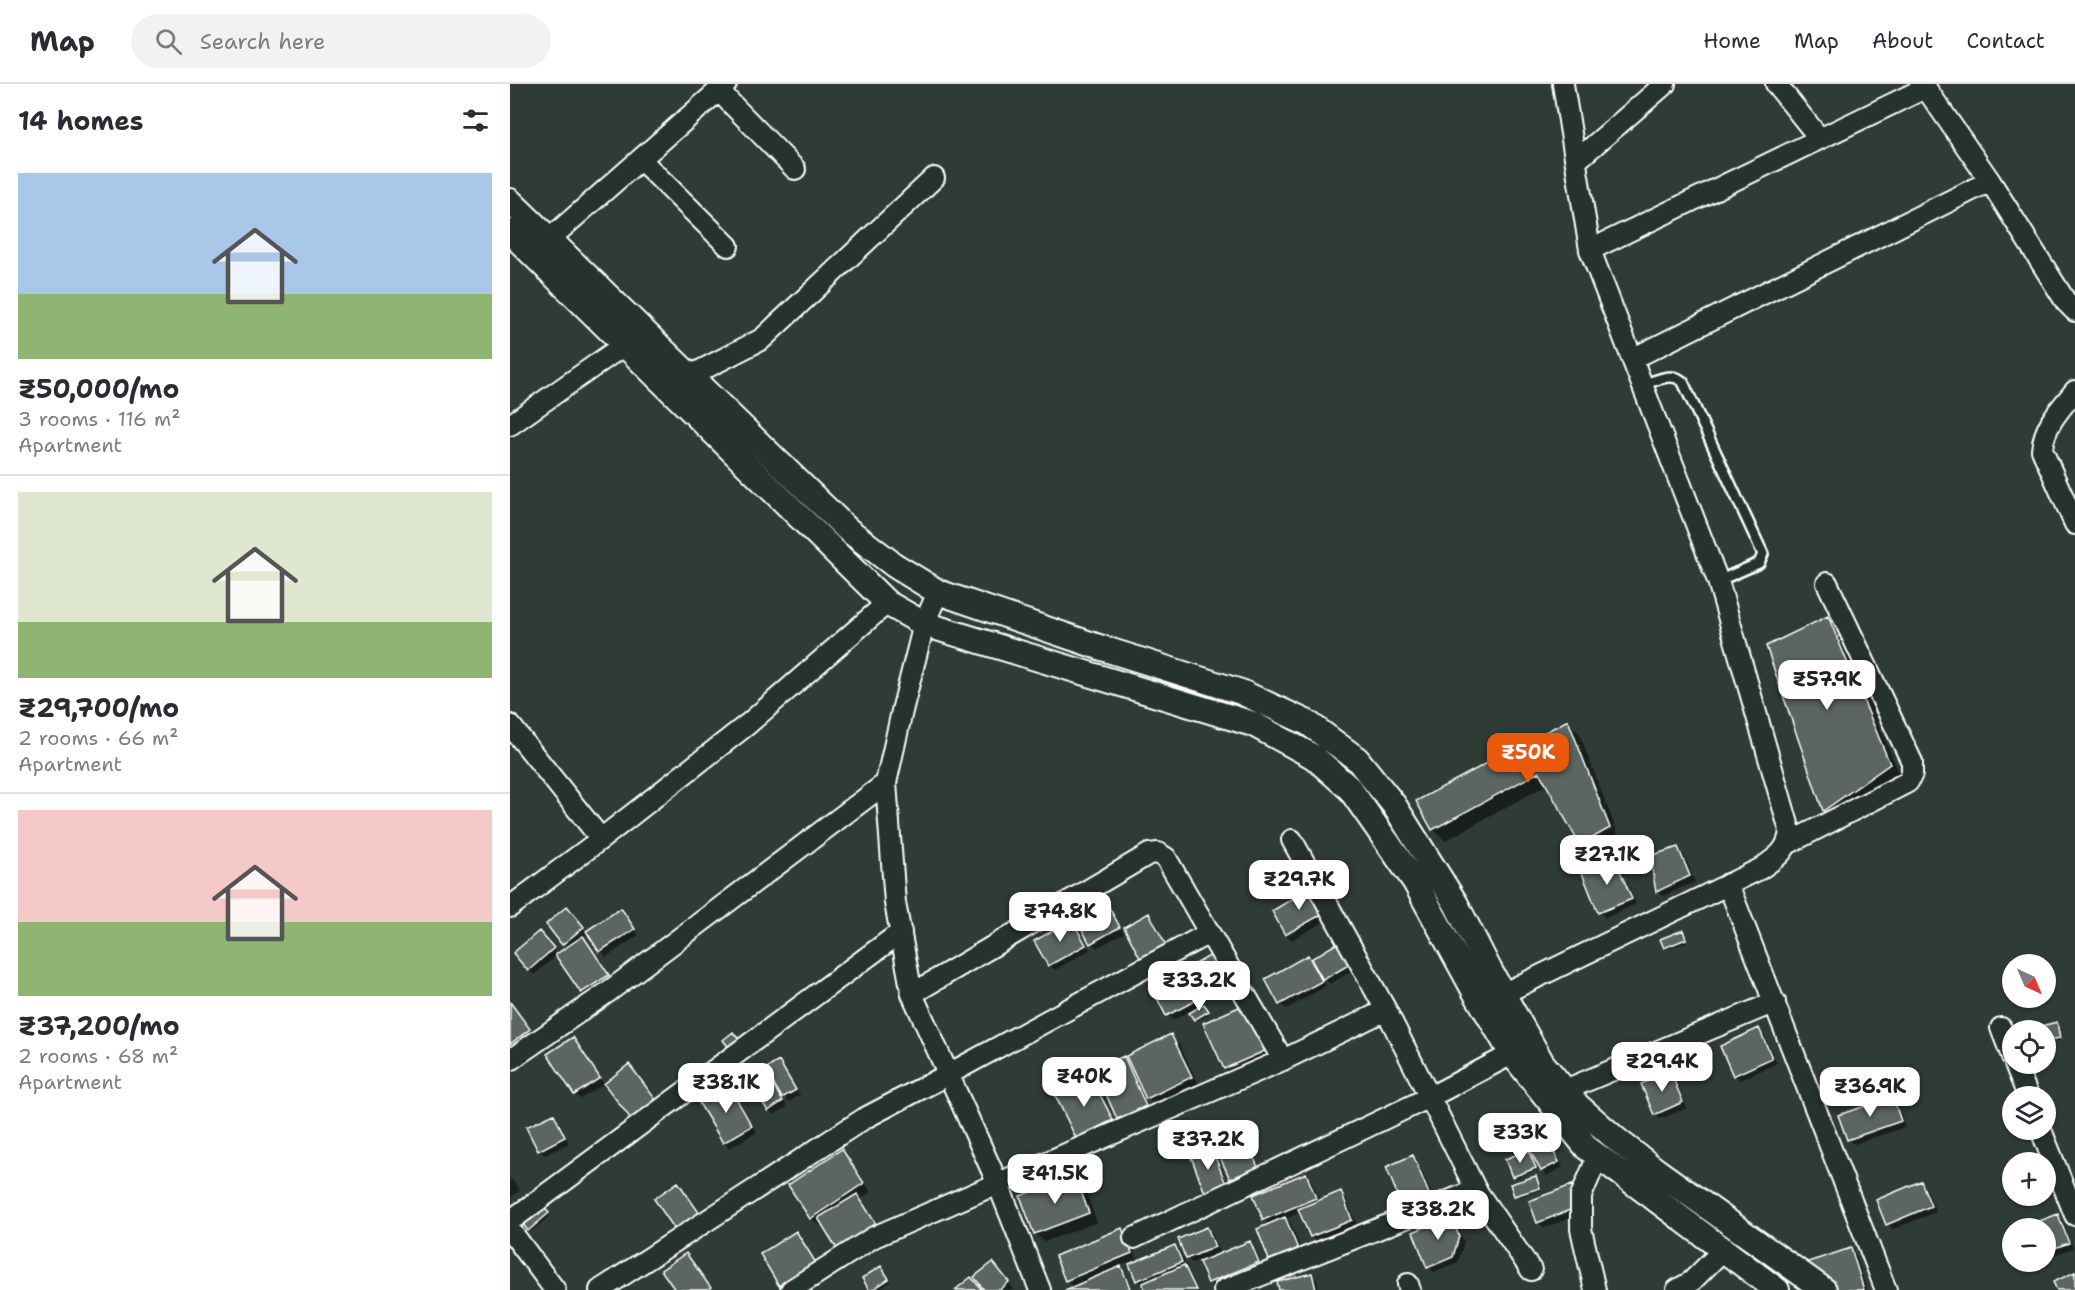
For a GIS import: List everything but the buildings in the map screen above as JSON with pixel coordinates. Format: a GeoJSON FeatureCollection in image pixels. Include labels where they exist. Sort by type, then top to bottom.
{"type":"FeatureCollection","features":[{"type":"Feature","properties":{"kind":"street"},"geometry":{"type":"LineString","coordinates":[[1493,998],[1760,869],[1781,855],[1789,843],[1790,831],[1718,581],[1590,250],[1563,84]]}},
{"type":"Feature","properties":{"kind":"street"},"geometry":{"type":"LineString","coordinates":[[1576,161],[1665,84]]}},
{"type":"Feature","properties":{"kind":"street"},"geometry":{"type":"LineString","coordinates":[[1776,84],[1820,139]]}},
{"type":"Feature","properties":{"kind":"street"},"geometry":{"type":"LineString","coordinates":[[1590,250],[1924,86],[1990,181],[2066,302],[2075,311]]}},
{"type":"Feature","properties":{"kind":"street"},"geometry":{"type":"LineString","coordinates":[[538,244],[561,229],[722,87],[795,169]]}},
{"type":"Feature","properties":{"kind":"street"},"geometry":{"type":"LineString","coordinates":[[641,160],[728,246]]}},
{"type":"Feature","properties":{"kind":"street"},"geometry":{"type":"LineString","coordinates":[[690,376],[762,339],[934,178]]}},
{"type":"Feature","properties":{"kind":"street"},"geometry":{"type":"LineString","coordinates":[[1632,358],[1990,181]]}},
{"type":"Feature","properties":{"kind":"street"},"geometry":{"type":"LineString","coordinates":[[510,201],[538,244],[624,345],[887,603],[924,624],[1253,724],[1314,757],[1350,789],[1493,998],[1577,1105],[1625,1147],[1824,1290]]}},
{"type":"Feature","properties":{"kind":"street"},"geometry":{"type":"LineString","coordinates":[[510,232],[538,244],[690,376],[847,529],[894,565],[938,592],[1241,692],[1308,723],[1357,759],[1394,805],[1456,904],[1512,1054],[1587,1148],[1777,1290]]}},
{"type":"Feature","properties":{"kind":"street"},"geometry":{"type":"LineString","coordinates":[[510,425],[624,345]]}},
{"type":"Feature","properties":{"kind":"street"},"geometry":{"type":"LineString","coordinates":[[2075,391],[2050,421],[2043,439],[2042,450],[2075,524]]}},
{"type":"Feature","properties":{"kind":"street"},"geometry":{"type":"LineString","coordinates":[[1789,843],[1908,782],[1912,774],[1912,762],[1827,583]]}},
{"type":"Feature","properties":{"kind":"street"},"geometry":{"type":"LineString","coordinates":[[938,592],[924,624],[886,783],[895,903],[912,994],[947,1076],[998,1184],[1035,1288]]}},
{"type":"Feature","properties":{"kind":"street"},"geometry":{"type":"LineString","coordinates":[[510,907],[748,724],[887,603]]}},
{"type":"Feature","properties":{"kind":"street"},"geometry":{"type":"LineString","coordinates":[[510,725],[601,839]]}},
{"type":"Feature","properties":{"kind":"street"},"geometry":{"type":"LineString","coordinates":[[510,1060],[608,992],[886,783]]}},
{"type":"Feature","properties":{"kind":"street"},"geometry":{"type":"LineString","coordinates":[[1293,840],[1386,1010],[1476,1190],[1530,1270]]}},
{"type":"Feature","properties":{"kind":"street"},"geometry":{"type":"LineString","coordinates":[[912,994],[1149,854],[1158,853],[1166,858],[1283,1060]]}},
{"type":"Feature","properties":{"kind":"street"},"geometry":{"type":"LineString","coordinates":[[1728,884],[1886,1290]]}},
{"type":"Feature","properties":{"kind":"street"},"geometry":{"type":"LineString","coordinates":[[510,1221],[901,932]]}},
{"type":"Feature","properties":{"kind":"street"},"geometry":{"type":"LineString","coordinates":[[600,1290],[865,1118],[947,1076],[1209,933]]}},
{"type":"Feature","properties":{"kind":"street"},"geometry":{"type":"LineString","coordinates":[[1565,1090],[1775,1002]]}},
{"type":"Feature","properties":{"kind":"street"},"geometry":{"type":"LineString","coordinates":[[790,1290],[874,1237],[1283,1060],[1386,1010]]}},
{"type":"Feature","properties":{"kind":"street"},"geometry":{"type":"LineString","coordinates":[[1134,1238],[1430,1097],[1512,1054]]}},
{"type":"Feature","properties":{"kind":"street"},"geometry":{"type":"LineString","coordinates":[[2045,1140],[2075,1215]]}},
{"type":"Feature","properties":{"kind":"street"},"geometry":{"type":"LineString","coordinates":[[1595,1290],[1581,1229],[1581,1196],[1598,1156]]}},
{"type":"Feature","properties":{"kind":"street"},"geometry":{"type":"LineString","coordinates":[[1224,1290],[1476,1190]]}},
{"type":"Feature","properties":{"kind":"street"},"geometry":{"type":"LineString","coordinates":[[510,1230],[555,1290]]}},
{"type":"Feature","properties":{"kind":"street"},"geometry":{"type":"LineString","coordinates":[[1677,1290],[1691,1282],[1723,1250]]}},
{"type":"Feature","properties":{"kind":"lane"},"geometry":{"type":"LineString","coordinates":[[1642,385],[1672,376],[1679,377],[1683,382],[1763,554],[1760,564],[1718,581]]}}]}
